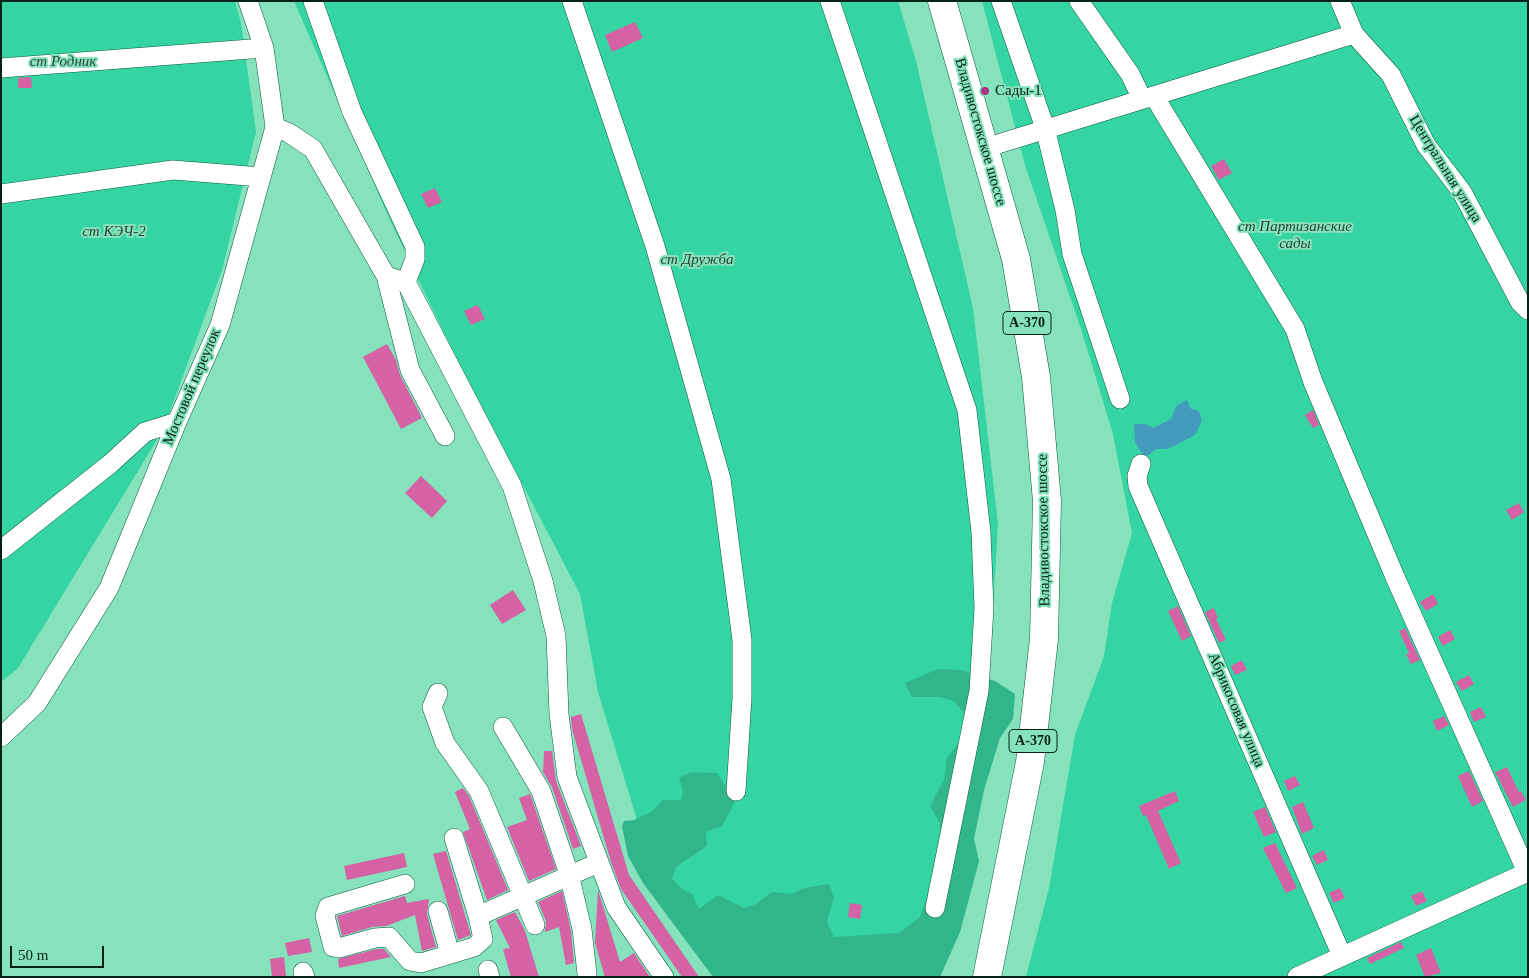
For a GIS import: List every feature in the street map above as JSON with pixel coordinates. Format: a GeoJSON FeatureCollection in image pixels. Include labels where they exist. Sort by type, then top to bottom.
{"type":"FeatureCollection","features":[{"type":"Feature","properties":{"kind":"highway","name":"Владивостокское шоссе"},"geometry":{"type":"LineString","coordinates":[[942,1],[1018,268],[1036,377],[1047,501],[1044,639],[1030,762],[987,977]]}},
{"type":"Feature","properties":{"kind":"street","name":"Мостовой переулок"},"geometry":{"type":"LineString","coordinates":[[1,737],[37,702],[109,588],[177,422],[220,325],[275,127],[264,48],[248,1]]}},
{"type":"Feature","properties":{"kind":"street"},"geometry":{"type":"LineString","coordinates":[[313,1],[352,112],[415,247],[415,259],[406,282]]}},
{"type":"Feature","properties":{"kind":"street"},"geometry":{"type":"LineString","coordinates":[[572,1],[655,246],[721,480],[742,640],[742,698],[736,791]]}},
{"type":"Feature","properties":{"kind":"street"},"geometry":{"type":"LineString","coordinates":[[830,1],[961,391],[968,419],[981,532],[984,608],[979,691],[935,908]]}},
{"type":"Feature","properties":{"kind":"street"},"geometry":{"type":"LineString","coordinates":[[1001,1],[1045,128],[1065,210],[1072,254],[1120,399]]}},
{"type":"Feature","properties":{"kind":"street"},"geometry":{"type":"LineString","coordinates":[[1080,1],[1148,97],[1295,329],[1313,382],[1395,577],[1527,872],[1297,977]]}},
{"type":"Feature","properties":{"kind":"street","name":"Центральная улица"},"geometry":{"type":"LineString","coordinates":[[1340,1],[1354,34],[1391,75],[1426,145],[1462,192],[1520,302],[1528,310]]}},
{"type":"Feature","properties":{"kind":"street"},"geometry":{"type":"LineString","coordinates":[[985,148],[1354,34]]}},
{"type":"Feature","properties":{"kind":"street"},"geometry":{"type":"LineString","coordinates":[[1,68],[264,48]]}},
{"type":"Feature","properties":{"kind":"street"},"geometry":{"type":"LineString","coordinates":[[275,127],[289,133],[313,149],[386,276],[410,370],[445,436]]}},
{"type":"Feature","properties":{"kind":"street"},"geometry":{"type":"LineString","coordinates":[[1,194],[173,170],[261,177]]}},
{"type":"Feature","properties":{"kind":"street"},"geometry":{"type":"LineString","coordinates":[[386,276],[406,282],[512,486],[543,581],[556,636],[560,714],[567,777],[616,907],[664,977]]}},
{"type":"Feature","properties":{"kind":"street"},"geometry":{"type":"LineString","coordinates":[[1,550],[110,464],[145,432],[177,422]]}},
{"type":"Feature","properties":{"kind":"street","name":"Абрикосовая улица"},"geometry":{"type":"LineString","coordinates":[[1141,464],[1137,476],[1138,486],[1342,956]]}},
{"type":"Feature","properties":{"kind":"street"},"geometry":{"type":"LineString","coordinates":[[438,693],[432,707],[445,743],[479,792],[535,926]]}},
{"type":"Feature","properties":{"kind":"street"},"geometry":{"type":"LineString","coordinates":[[503,727],[541,791],[569,874],[582,930],[587,974]]}},
{"type":"Feature","properties":{"kind":"street"},"geometry":{"type":"LineString","coordinates":[[405,884],[328,907],[325,916],[333,947],[339,948],[375,938],[389,937],[410,961],[421,963],[474,947],[483,939],[478,916],[454,838]]}},
{"type":"Feature","properties":{"kind":"street"},"geometry":{"type":"LineString","coordinates":[[478,916],[523,897],[569,874],[598,863]]}},
{"type":"Feature","properties":{"kind":"street"},"geometry":{"type":"LineString","coordinates":[[438,911],[450,954]]}},
{"type":"Feature","properties":{"kind":"green space","name":"ст КЭЧ-2"},"geometry":{"type":"Polygon","coordinates":[[[1,1],[235,1],[241,23],[256,132],[222,270],[163,430],[18,668],[1,682],[1,1]]]}},
{"type":"Feature","properties":{"kind":"green space","name":"ст Дружба"},"geometry":{"type":"Polygon","coordinates":[[[294,1],[898,1],[916,61],[973,308],[998,524],[987,711],[937,967],[755,977],[645,846],[598,692],[580,594],[456,358],[389,218],[294,1]]]}},
{"type":"Feature","properties":{"kind":"green space","name":"ст Партизанские сады"},"geometry":{"type":"Polygon","coordinates":[[[982,1],[1528,1],[1528,977],[1026,977],[1049,888],[1075,735],[1104,656],[1112,603],[1132,533],[1113,434],[1081,329],[1025,165],[982,1]]]}},
{"type":"Feature","properties":{"kind":"green space"},"geometry":{"type":"Polygon","coordinates":[[[938,669],[962,670],[995,681],[1015,694],[1013,719],[1000,738],[984,790],[974,839],[979,861],[960,932],[940,977],[713,977],[643,883],[628,856],[622,826],[624,821],[634,820],[651,812],[663,800],[681,800],[683,792],[679,778],[691,772],[717,773],[735,802],[722,826],[706,832],[707,846],[676,867],[672,878],[681,888],[692,894],[699,909],[718,895],[744,908],[756,904],[772,892],[791,894],[804,888],[829,884],[834,897],[827,922],[834,937],[899,933],[920,917],[928,893],[940,842],[940,823],[930,806],[944,780],[947,757],[961,741],[967,717],[954,701],[940,697],[912,697],[905,683],[938,669]]]}},
{"type":"Feature","properties":{"kind":"water"},"geometry":{"type":"Polygon","coordinates":[[[1187,400],[1191,409],[1199,411],[1202,421],[1195,435],[1168,449],[1156,449],[1149,455],[1143,456],[1135,442],[1134,424],[1146,424],[1153,428],[1171,419],[1176,406],[1187,400]]]}},
{"type":"Feature","properties":{"kind":"building"},"geometry":{"type":"Polygon","coordinates":[[[635,22],[643,38],[612,52],[605,35],[635,22]]]}},
{"type":"Feature","properties":{"kind":"building"},"geometry":{"type":"Polygon","coordinates":[[[31,77],[32,88],[18,88],[18,78],[31,77]]]}},
{"type":"Feature","properties":{"kind":"building"},"geometry":{"type":"Polygon","coordinates":[[[1224,159],[1232,173],[1219,180],[1211,166],[1224,159]]]}},
{"type":"Feature","properties":{"kind":"building"},"geometry":{"type":"Polygon","coordinates":[[[435,188],[442,202],[428,208],[421,194],[435,188]]]}},
{"type":"Feature","properties":{"kind":"building"},"geometry":{"type":"Polygon","coordinates":[[[478,305],[485,319],[471,325],[464,311],[478,305]]]}},
{"type":"Feature","properties":{"kind":"building"},"geometry":{"type":"Polygon","coordinates":[[[387,344],[396,360],[400,375],[422,418],[401,429],[363,357],[387,344]]]}},
{"type":"Feature","properties":{"kind":"building"},"geometry":{"type":"Polygon","coordinates":[[[1313,410],[1319,425],[1313,428],[1305,415],[1313,410]]]}},
{"type":"Feature","properties":{"kind":"building"},"geometry":{"type":"Polygon","coordinates":[[[421,476],[447,501],[432,518],[405,493],[421,476]]]}},
{"type":"Feature","properties":{"kind":"building"},"geometry":{"type":"Polygon","coordinates":[[[1519,503],[1524,512],[1512,520],[1506,510],[1519,503]]]}},
{"type":"Feature","properties":{"kind":"building"},"geometry":{"type":"Polygon","coordinates":[[[513,590],[526,610],[502,624],[490,605],[513,590]]]}},
{"type":"Feature","properties":{"kind":"building"},"geometry":{"type":"Polygon","coordinates":[[[1433,594],[1438,604],[1426,611],[1420,602],[1433,594]]]}},
{"type":"Feature","properties":{"kind":"building"},"geometry":{"type":"Polygon","coordinates":[[[1178,606],[1191,636],[1182,641],[1168,611],[1178,606]]]}},
{"type":"Feature","properties":{"kind":"building"},"geometry":{"type":"Polygon","coordinates":[[[1214,608],[1218,618],[1216,619],[1226,640],[1219,643],[1205,612],[1214,608]]]}},
{"type":"Feature","properties":{"kind":"building"},"geometry":{"type":"Polygon","coordinates":[[[1405,628],[1420,660],[1411,664],[1406,654],[1409,653],[1399,631],[1405,628]]]}},
{"type":"Feature","properties":{"kind":"building"},"geometry":{"type":"Polygon","coordinates":[[[1450,630],[1455,639],[1443,646],[1438,637],[1450,630]]]}},
{"type":"Feature","properties":{"kind":"building"},"geometry":{"type":"Polygon","coordinates":[[[1242,660],[1247,670],[1235,675],[1231,666],[1242,660]]]}},
{"type":"Feature","properties":{"kind":"building"},"geometry":{"type":"Polygon","coordinates":[[[1469,675],[1474,684],[1462,691],[1456,682],[1469,675]]]}},
{"type":"Feature","properties":{"kind":"building"},"geometry":{"type":"Polygon","coordinates":[[[1481,707],[1486,717],[1474,722],[1470,712],[1481,707]]]}},
{"type":"Feature","properties":{"kind":"building"},"geometry":{"type":"Polygon","coordinates":[[[581,714],[629,875],[699,977],[682,977],[621,889],[611,862],[572,729],[571,717],[581,714]]]}},
{"type":"Feature","properties":{"kind":"building"},"geometry":{"type":"Polygon","coordinates":[[[1444,716],[1449,725],[1437,731],[1433,721],[1444,716]]]}},
{"type":"Feature","properties":{"kind":"building"},"geometry":{"type":"Polygon","coordinates":[[[544,751],[552,751],[556,781],[581,846],[573,849],[552,787],[543,772],[544,751]]]}},
{"type":"Feature","properties":{"kind":"building"},"geometry":{"type":"Polygon","coordinates":[[[1507,767],[1519,792],[1521,791],[1526,800],[1513,807],[1495,772],[1507,767]]]}},
{"type":"Feature","properties":{"kind":"building"},"geometry":{"type":"Polygon","coordinates":[[[1469,771],[1483,801],[1472,807],[1458,776],[1469,771]]]}},
{"type":"Feature","properties":{"kind":"building"},"geometry":{"type":"Polygon","coordinates":[[[1295,776],[1300,785],[1288,791],[1284,781],[1295,776]]]}},
{"type":"Feature","properties":{"kind":"building"},"geometry":{"type":"Polygon","coordinates":[[[463,788],[469,796],[508,890],[487,900],[463,832],[470,829],[455,792],[463,788]]]}},
{"type":"Feature","properties":{"kind":"building"},"geometry":{"type":"Polygon","coordinates":[[[1175,791],[1179,801],[1158,811],[1181,863],[1169,869],[1146,815],[1143,816],[1139,806],[1175,791]]]}},
{"type":"Feature","properties":{"kind":"building"},"geometry":{"type":"Polygon","coordinates":[[[530,794],[556,869],[529,881],[507,827],[527,820],[519,798],[530,794]]]}},
{"type":"Feature","properties":{"kind":"building"},"geometry":{"type":"Polygon","coordinates":[[[1303,802],[1314,828],[1302,834],[1292,807],[1303,802]]]}},
{"type":"Feature","properties":{"kind":"building"},"geometry":{"type":"Polygon","coordinates":[[[1265,807],[1276,832],[1264,837],[1253,812],[1265,807]]]}},
{"type":"Feature","properties":{"kind":"building"},"geometry":{"type":"Polygon","coordinates":[[[1275,843],[1297,888],[1286,893],[1263,848],[1275,843]]]}},
{"type":"Feature","properties":{"kind":"building"},"geometry":{"type":"Polygon","coordinates":[[[1324,850],[1328,860],[1317,865],[1312,856],[1324,850]]]}},
{"type":"Feature","properties":{"kind":"building"},"geometry":{"type":"Polygon","coordinates":[[[446,851],[471,935],[458,940],[433,854],[446,851]]]}},
{"type":"Feature","properties":{"kind":"building"},"geometry":{"type":"Polygon","coordinates":[[[404,853],[407,867],[347,880],[344,866],[404,853]]]}},
{"type":"Feature","properties":{"kind":"building"},"geometry":{"type":"Polygon","coordinates":[[[1340,888],[1345,898],[1334,903],[1329,893],[1340,888]]]}},
{"type":"Feature","properties":{"kind":"building"},"geometry":{"type":"Polygon","coordinates":[[[598,890],[620,962],[634,953],[650,977],[605,977],[595,943],[598,890]]]}},
{"type":"Feature","properties":{"kind":"building"},"geometry":{"type":"Polygon","coordinates":[[[562,891],[571,931],[574,963],[566,965],[559,927],[545,932],[546,921],[538,902],[562,891]]]}},
{"type":"Feature","properties":{"kind":"building"},"geometry":{"type":"Polygon","coordinates":[[[1422,891],[1427,901],[1416,906],[1411,896],[1422,891]]]}},
{"type":"Feature","properties":{"kind":"building"},"geometry":{"type":"Polygon","coordinates":[[[405,896],[407,903],[429,899],[427,914],[436,947],[422,951],[415,915],[386,926],[372,927],[342,936],[337,916],[405,896]]]}},
{"type":"Feature","properties":{"kind":"building"},"geometry":{"type":"Polygon","coordinates":[[[850,903],[862,905],[860,919],[848,917],[850,903]]]}},
{"type":"Feature","properties":{"kind":"building"},"geometry":{"type":"Polygon","coordinates":[[[515,912],[525,931],[539,977],[511,977],[503,949],[510,948],[496,920],[515,912]]]}},
{"type":"Feature","properties":{"kind":"building"},"geometry":{"type":"Polygon","coordinates":[[[309,938],[312,952],[288,956],[285,943],[309,938]]]}},
{"type":"Feature","properties":{"kind":"building"},"geometry":{"type":"Polygon","coordinates":[[[1401,942],[1404,948],[1370,964],[1367,958],[1401,942]]]}},
{"type":"Feature","properties":{"kind":"building"},"geometry":{"type":"Polygon","coordinates":[[[1431,948],[1441,973],[1425,977],[1416,955],[1431,948]]]}},
{"type":"Feature","properties":{"kind":"building"},"geometry":{"type":"Polygon","coordinates":[[[384,949],[391,957],[339,968],[338,959],[384,949]]]}},
{"type":"Feature","properties":{"kind":"building"},"geometry":{"type":"Polygon","coordinates":[[[284,957],[286,977],[272,977],[270,959],[284,957]]]}},
{"type":"Feature","properties":{"kind":"place","name":"Сады-1"},"geometry":{"type":"Point","coordinates":[985,91]}},
{"type":"Feature","properties":{"kind":"park label","name":"ст Родник"},"geometry":{"type":"Point","coordinates":[63,62]}}]}
